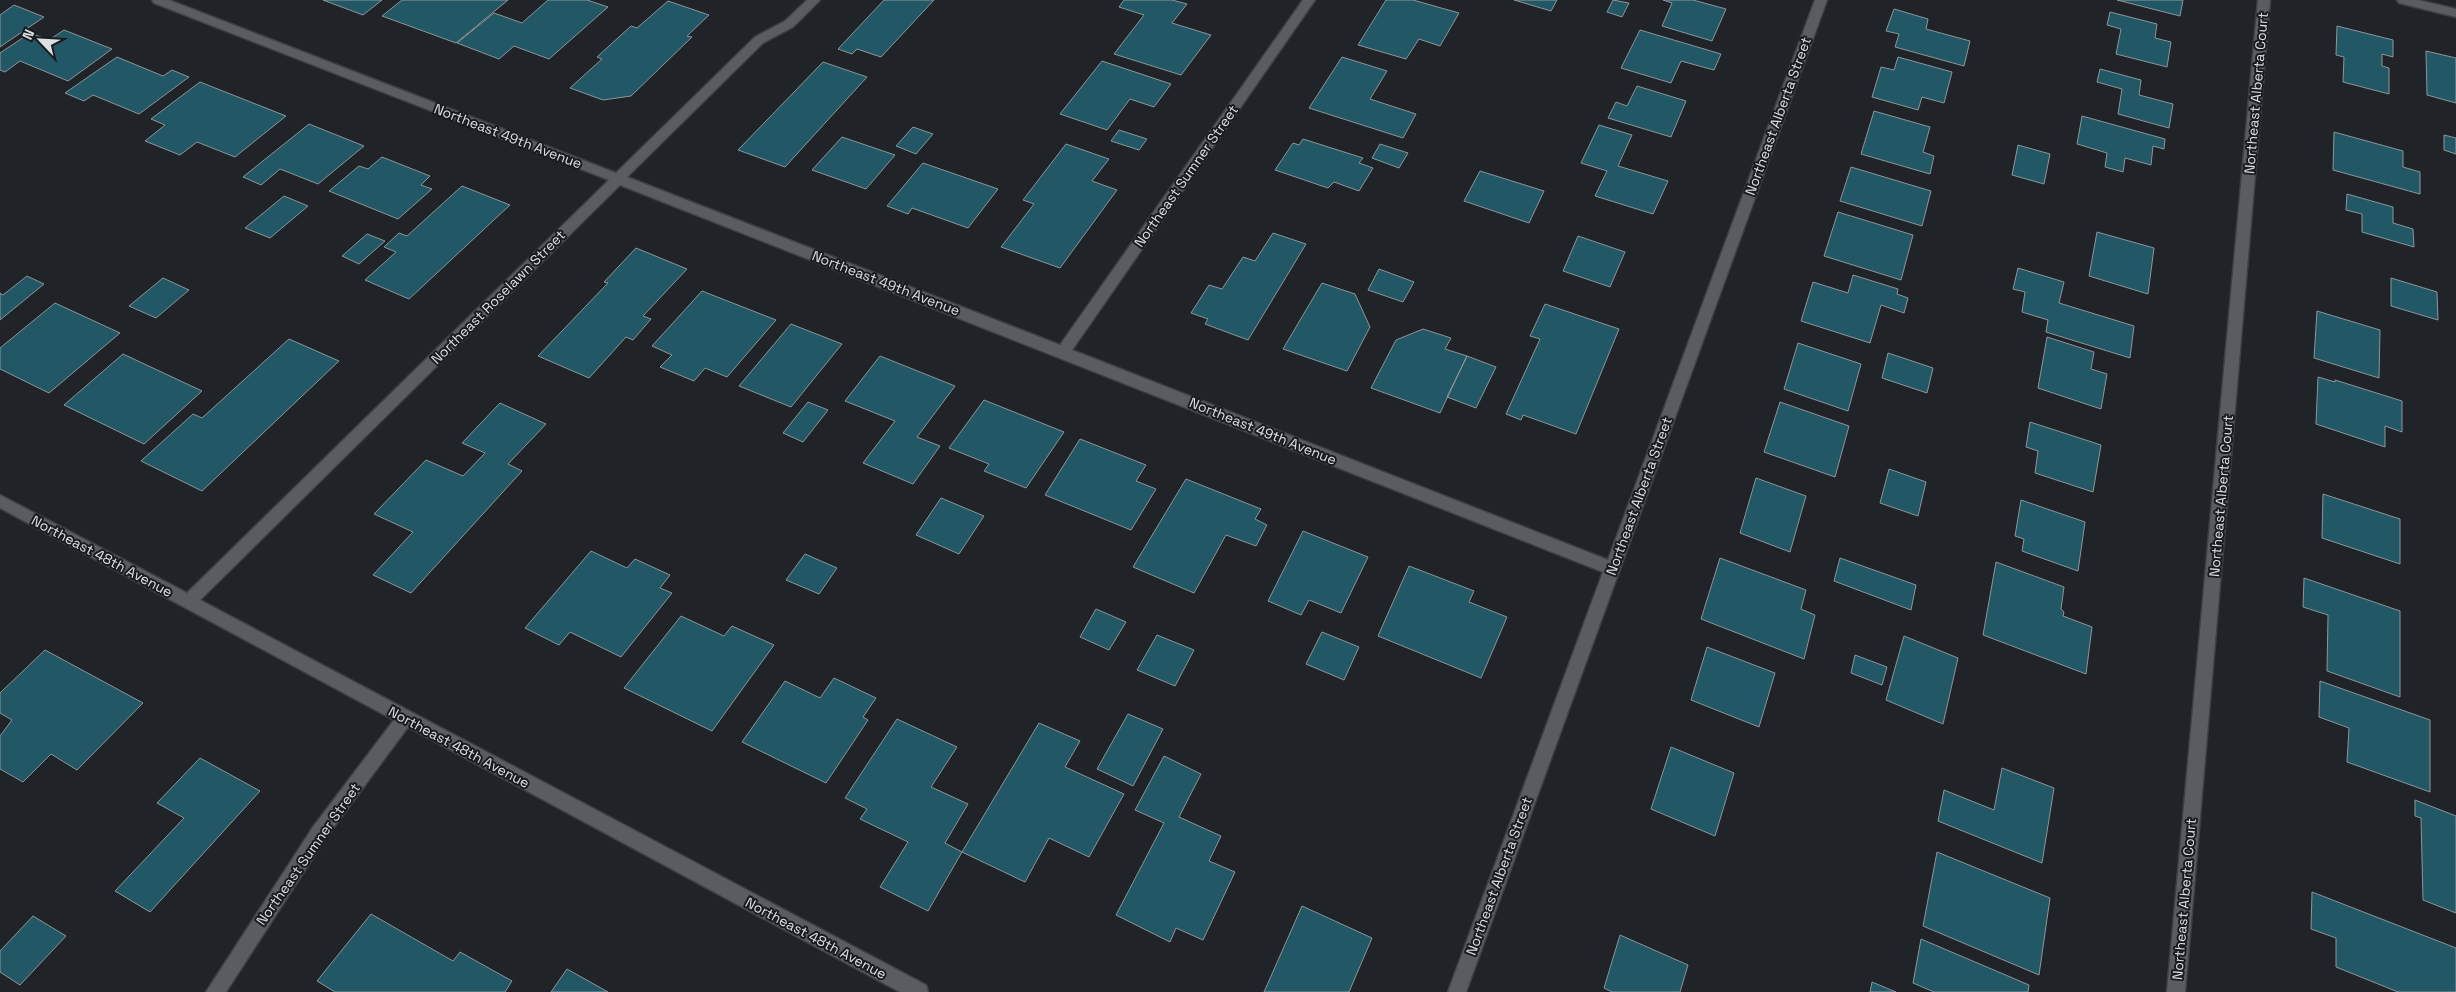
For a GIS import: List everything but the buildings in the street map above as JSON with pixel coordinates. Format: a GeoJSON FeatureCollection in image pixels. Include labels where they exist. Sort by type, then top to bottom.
{"type":"FeatureCollection","features":[{"type":"Feature","properties":{"kind":"street","name":"Northeast 49th Avenue"},"geometry":{"type":"LineString","coordinates":[[158,0],[1063,352],[1612,569]]}},
{"type":"Feature","properties":{"kind":"street","name":"Northeast Roselawn Street"},"geometry":{"type":"LineString","coordinates":[[188,602],[759,40],[789,24],[814,0]]}},
{"type":"Feature","properties":{"kind":"street","name":"Northeast Sumner Street"},"geometry":{"type":"LineString","coordinates":[[1063,352],[1309,0]]}},
{"type":"Feature","properties":{"kind":"street","name":"Northeast Alberta Street"},"geometry":{"type":"LineString","coordinates":[[1457,992],[1821,0]]}},
{"type":"Feature","properties":{"kind":"street","name":"Northeast Alberta Court"},"geometry":{"type":"LineString","coordinates":[[2176,992],[2264,0]]}},
{"type":"Feature","properties":{"kind":"street"},"geometry":{"type":"LineString","coordinates":[[2403,0],[2456,13]]}},
{"type":"Feature","properties":{"kind":"street","name":"Northeast 48th Avenue"},"geometry":{"type":"LineString","coordinates":[[0,501],[919,992]]}},
{"type":"Feature","properties":{"kind":"street","name":"Northeast Sumner Street"},"geometry":{"type":"LineString","coordinates":[[215,992],[319,833],[405,718]]}}]}
